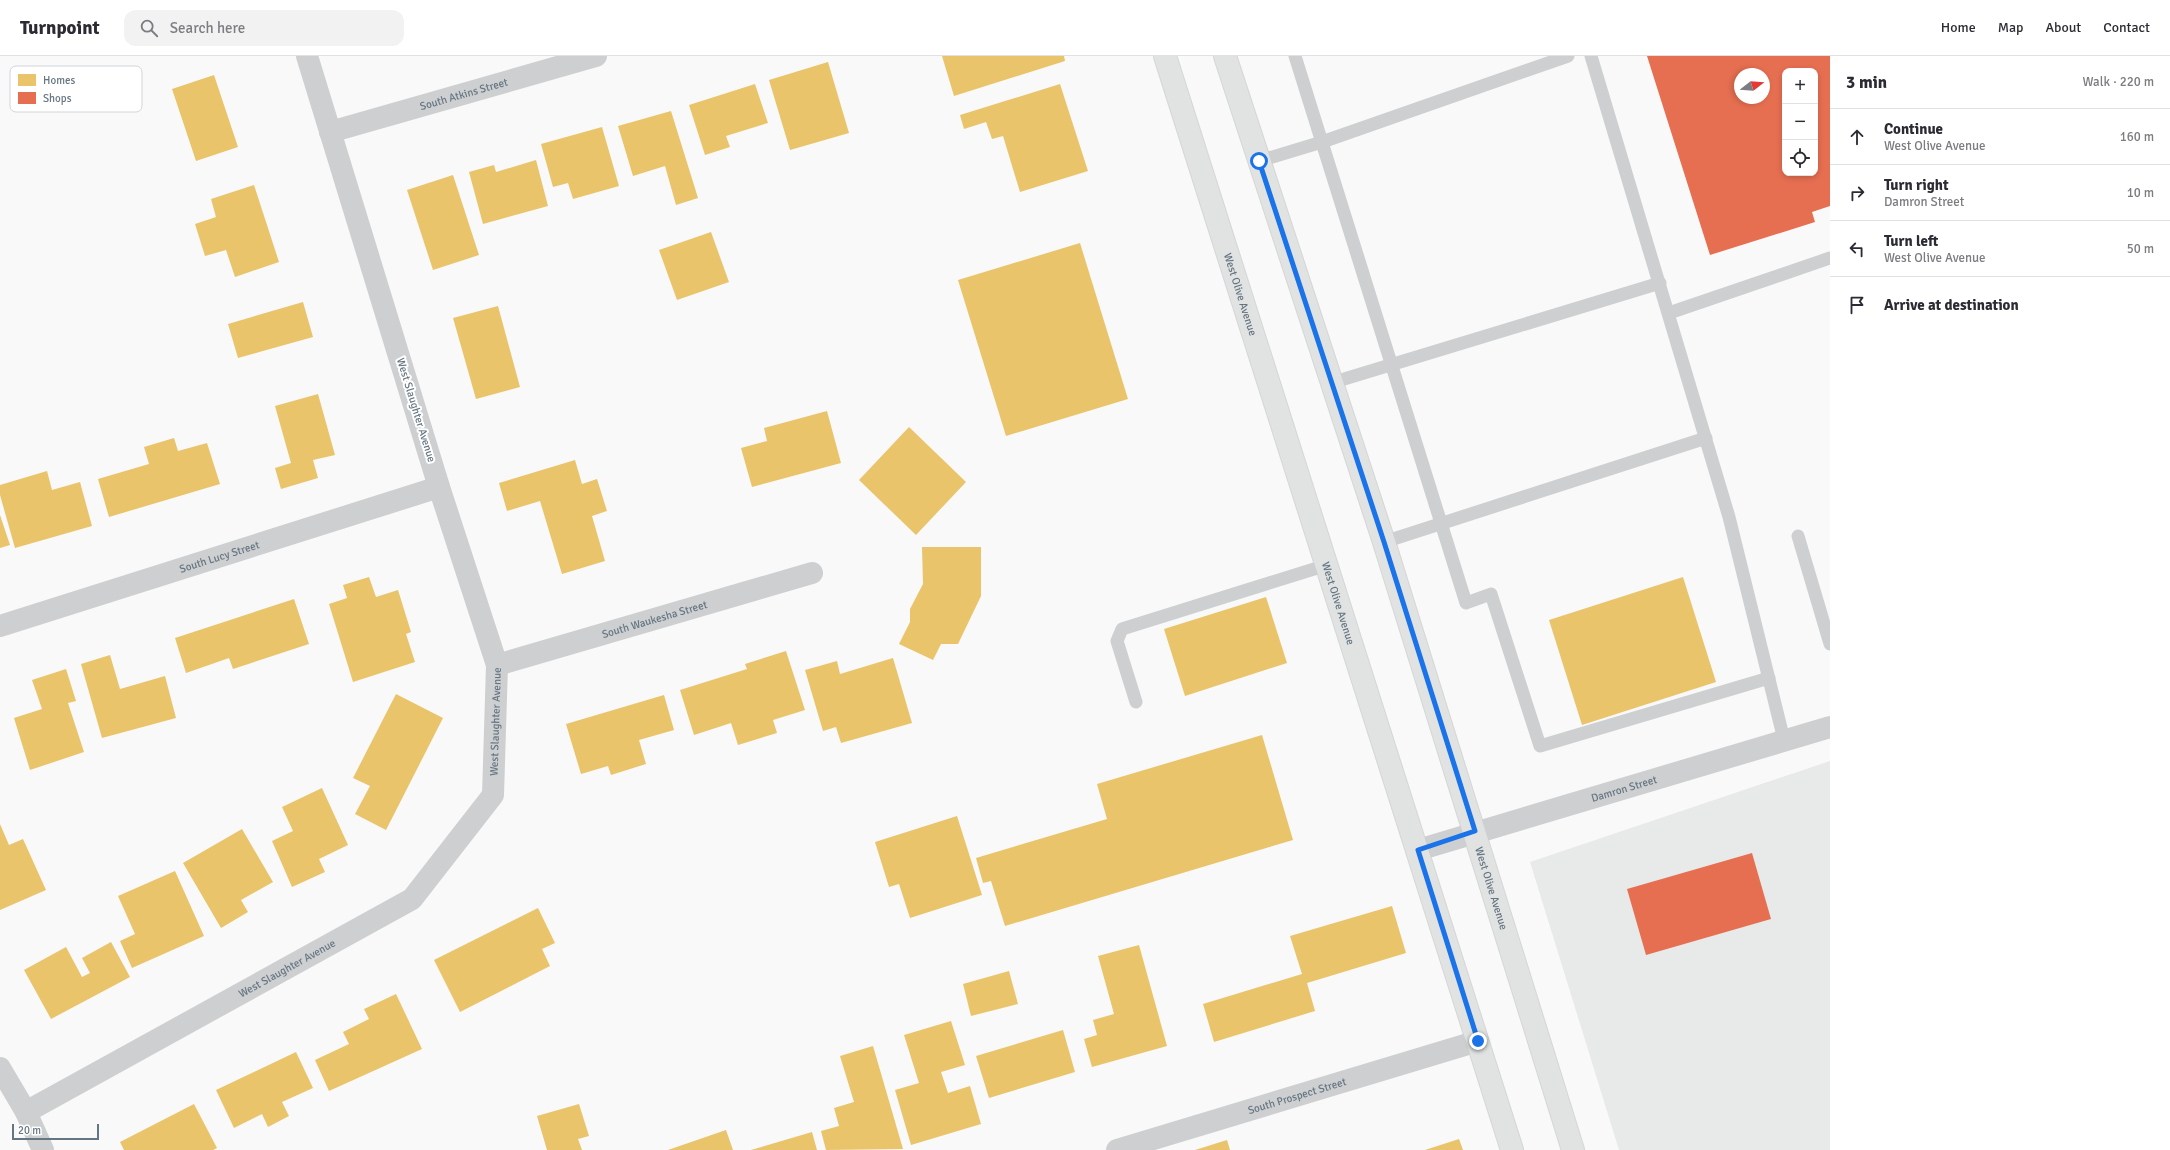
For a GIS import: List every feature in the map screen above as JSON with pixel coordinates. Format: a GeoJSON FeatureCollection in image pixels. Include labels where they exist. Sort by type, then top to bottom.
{"type":"FeatureCollection","features":[{"type":"Feature","properties":{"kind":"main road","name":"West Olive Avenue"},"geometry":{"type":"LineString","coordinates":[[1165,56],[1512,1150]]}},
{"type":"Feature","properties":{"kind":"main road","name":"West Olive Avenue"},"geometry":{"type":"LineString","coordinates":[[1225,56],[1384,542],[1573,1150]]}},
{"type":"Feature","properties":{"kind":"street","name":"West Slaughter Avenue"},"geometry":{"type":"LineString","coordinates":[[26,1112],[412,899],[493,795],[497,665],[439,487],[306,56]]}},
{"type":"Feature","properties":{"kind":"street","name":"South Atkins Street"},"geometry":{"type":"LineString","coordinates":[[330,132],[596,56]]}},
{"type":"Feature","properties":{"kind":"street","name":"South Lucy Street"},"geometry":{"type":"LineString","coordinates":[[0,626],[439,487]]}},
{"type":"Feature","properties":{"kind":"street","name":"South Waukesha Street"},"geometry":{"type":"LineString","coordinates":[[497,665],[812,573]]}},
{"type":"Feature","properties":{"kind":"street","name":"Damron Street"},"geometry":{"type":"LineString","coordinates":[[1418,850],[1475,831],[1830,727]]}},
{"type":"Feature","properties":{"kind":"street","name":"South Prospect Street"},"geometry":{"type":"LineString","coordinates":[[1117,1150],[1478,1041]]}},
{"type":"Feature","properties":{"kind":"street"},"geometry":{"type":"LineString","coordinates":[[0,1068],[26,1112],[43,1150]]}},
{"type":"Feature","properties":{"kind":"lane"},"geometry":{"type":"LineString","coordinates":[[1295,56],[1466,603],[1492,594],[1540,746],[1769,678]]}},
{"type":"Feature","properties":{"kind":"lane"},"geometry":{"type":"LineString","coordinates":[[1259,161],[1322,142],[1568,56]]}},
{"type":"Feature","properties":{"kind":"lane"},"geometry":{"type":"LineString","coordinates":[[1591,56],[1729,516],[1784,740]]}},
{"type":"Feature","properties":{"kind":"lane"},"geometry":{"type":"LineString","coordinates":[[1669,313],[1830,258]]}},
{"type":"Feature","properties":{"kind":"lane"},"geometry":{"type":"LineString","coordinates":[[1331,383],[1660,283]]}},
{"type":"Feature","properties":{"kind":"lane"},"geometry":{"type":"LineString","coordinates":[[1384,542],[1441,522],[1706,438]]}},
{"type":"Feature","properties":{"kind":"lane"},"geometry":{"type":"LineString","coordinates":[[1798,536],[1830,644]]}},
{"type":"Feature","properties":{"kind":"lane"},"geometry":{"type":"LineString","coordinates":[[1136,702],[1117,641],[1122,629],[1327,565]]}},
{"type":"Feature","properties":{"kind":"shaded area"},"geometry":{"type":"Polygon","coordinates":[[[1830,761],[1830,1150],[1619,1150],[1530,862],[1830,761]]]}},
{"type":"Feature","properties":{"kind":"building: Homes"},"geometry":{"type":"Polygon","coordinates":[[[942,56],[1064,56],[1065,61],[954,96],[942,56]]]}},
{"type":"Feature","properties":{"kind":"building: Homes"},"geometry":{"type":"Polygon","coordinates":[[[828,62],[849,133],[790,150],[769,80],[828,62]]]}},
{"type":"Feature","properties":{"kind":"building: Homes"},"geometry":{"type":"Polygon","coordinates":[[[214,75],[238,147],[196,161],[172,89],[214,75]]]}},
{"type":"Feature","properties":{"kind":"building: Homes"},"geometry":{"type":"Polygon","coordinates":[[[755,84],[768,123],[726,136],[730,147],[705,155],[689,105],[755,84]]]}},
{"type":"Feature","properties":{"kind":"building: Homes"},"geometry":{"type":"Polygon","coordinates":[[[1060,84],[1088,171],[1020,192],[1003,136],[992,139],[986,122],[964,129],[960,115],[1060,84]]]}},
{"type":"Feature","properties":{"kind":"building: Homes"},"geometry":{"type":"Polygon","coordinates":[[[671,111],[698,198],[676,205],[665,166],[633,176],[618,126],[671,111]]]}},
{"type":"Feature","properties":{"kind":"building: Homes"},"geometry":{"type":"Polygon","coordinates":[[[602,127],[619,186],[573,199],[568,183],[553,187],[541,144],[602,127]]]}},
{"type":"Feature","properties":{"kind":"building: Homes"},"geometry":{"type":"Polygon","coordinates":[[[536,160],[548,206],[483,224],[469,172],[494,165],[496,172],[536,160]]]}},
{"type":"Feature","properties":{"kind":"building: Homes"},"geometry":{"type":"Polygon","coordinates":[[[453,175],[479,255],[433,270],[407,190],[453,175]]]}},
{"type":"Feature","properties":{"kind":"building: Homes"},"geometry":{"type":"Polygon","coordinates":[[[254,185],[279,262],[235,277],[226,250],[205,256],[195,224],[216,217],[211,199],[254,185]]]}},
{"type":"Feature","properties":{"kind":"building: Homes"},"geometry":{"type":"Polygon","coordinates":[[[711,232],[729,282],[677,300],[659,250],[711,232]]]}},
{"type":"Feature","properties":{"kind":"building: Homes"},"geometry":{"type":"Polygon","coordinates":[[[1080,243],[1128,399],[1006,436],[958,280],[1080,243]]]}},
{"type":"Feature","properties":{"kind":"building: Homes"},"geometry":{"type":"Polygon","coordinates":[[[303,302],[313,337],[238,358],[228,324],[303,302]]]}},
{"type":"Feature","properties":{"kind":"building: Homes"},"geometry":{"type":"Polygon","coordinates":[[[498,306],[520,387],[476,399],[453,318],[498,306]]]}},
{"type":"Feature","properties":{"kind":"building: Homes"},"geometry":{"type":"Polygon","coordinates":[[[318,394],[335,455],[313,460],[318,478],[281,489],[275,468],[291,463],[275,406],[318,394]]]}},
{"type":"Feature","properties":{"kind":"building: Homes"},"geometry":{"type":"Polygon","coordinates":[[[827,411],[841,463],[752,487],[741,448],[767,441],[764,428],[827,411]]]}},
{"type":"Feature","properties":{"kind":"building: Homes"},"geometry":{"type":"Polygon","coordinates":[[[909,427],[966,482],[916,535],[859,480],[909,427]]]}},
{"type":"Feature","properties":{"kind":"building: Homes"},"geometry":{"type":"Polygon","coordinates":[[[174,438],[178,451],[207,443],[220,484],[109,517],[98,479],[149,464],[144,447],[174,438]]]}},
{"type":"Feature","properties":{"kind":"building: Homes"},"geometry":{"type":"Polygon","coordinates":[[[575,460],[582,484],[597,479],[607,511],[592,516],[605,561],[562,574],[540,501],[507,511],[499,483],[575,460]]]}},
{"type":"Feature","properties":{"kind":"building: Homes"},"geometry":{"type":"Polygon","coordinates":[[[47,471],[52,490],[80,482],[92,526],[15,548],[0,495],[0,485],[47,471]]]}},
{"type":"Feature","properties":{"kind":"building: Homes"},"geometry":{"type":"Polygon","coordinates":[[[0,515],[10,545],[0,548],[0,515]]]}},
{"type":"Feature","properties":{"kind":"building: Homes"},"geometry":{"type":"Polygon","coordinates":[[[922,547],[981,547],[981,596],[958,644],[941,644],[933,660],[899,644],[910,622],[910,609],[923,584],[922,547]]]}},
{"type":"Feature","properties":{"kind":"building: Homes"},"geometry":{"type":"Polygon","coordinates":[[[369,577],[376,597],[398,590],[411,632],[406,634],[415,662],[353,682],[329,604],[347,598],[343,585],[369,577]]]}},
{"type":"Feature","properties":{"kind":"building: Homes"},"geometry":{"type":"Polygon","coordinates":[[[1683,577],[1716,682],[1582,725],[1549,620],[1683,577]]]}},
{"type":"Feature","properties":{"kind":"building: Homes"},"geometry":{"type":"Polygon","coordinates":[[[1266,597],[1287,663],[1185,696],[1164,629],[1266,597]]]}},
{"type":"Feature","properties":{"kind":"building: Homes"},"geometry":{"type":"Polygon","coordinates":[[[294,599],[309,644],[233,669],[229,658],[186,673],[175,638],[294,599]]]}},
{"type":"Feature","properties":{"kind":"building: Homes"},"geometry":{"type":"Polygon","coordinates":[[[786,651],[805,710],[773,720],[777,733],[738,745],[731,723],[694,735],[680,690],[747,669],[745,664],[786,651]]]}},
{"type":"Feature","properties":{"kind":"building: Homes"},"geometry":{"type":"Polygon","coordinates":[[[110,655],[120,689],[165,676],[176,718],[102,738],[81,664],[110,655]]]}},
{"type":"Feature","properties":{"kind":"building: Homes"},"geometry":{"type":"Polygon","coordinates":[[[893,658],[912,723],[841,743],[836,727],[823,731],[805,670],[837,661],[840,674],[893,658]]]}},
{"type":"Feature","properties":{"kind":"building: Homes"},"geometry":{"type":"Polygon","coordinates":[[[66,669],[76,701],[68,703],[84,752],[30,770],[14,718],[42,709],[32,680],[66,669]]]}},
{"type":"Feature","properties":{"kind":"building: Homes"},"geometry":{"type":"Polygon","coordinates":[[[396,694],[443,718],[386,830],[355,814],[370,786],[353,778],[396,694]]]}},
{"type":"Feature","properties":{"kind":"building: Homes"},"geometry":{"type":"Polygon","coordinates":[[[664,695],[674,730],[639,740],[646,764],[611,775],[608,766],[581,774],[566,724],[664,695]]]}},
{"type":"Feature","properties":{"kind":"building: Homes"},"geometry":{"type":"Polygon","coordinates":[[[1262,735],[1293,840],[1005,926],[991,881],[983,883],[976,858],[1107,819],[1097,784],[1262,735]]]}},
{"type":"Feature","properties":{"kind":"building: Homes"},"geometry":{"type":"Polygon","coordinates":[[[322,788],[348,845],[319,859],[325,872],[292,887],[272,841],[293,831],[282,807],[322,788]]]}},
{"type":"Feature","properties":{"kind":"building: Homes"},"geometry":{"type":"Polygon","coordinates":[[[957,816],[982,895],[910,918],[899,884],[889,887],[875,842],[957,816]]]}},
{"type":"Feature","properties":{"kind":"building: Homes"},"geometry":{"type":"Polygon","coordinates":[[[0,824],[9,845],[23,839],[46,890],[0,910],[0,824]]]}},
{"type":"Feature","properties":{"kind":"building: Homes"},"geometry":{"type":"Polygon","coordinates":[[[242,829],[273,882],[241,900],[248,912],[221,928],[183,863],[242,829]]]}},
{"type":"Feature","properties":{"kind":"building: Homes"},"geometry":{"type":"Polygon","coordinates":[[[175,871],[204,936],[132,968],[120,941],[135,934],[118,896],[175,871]]]}},
{"type":"Feature","properties":{"kind":"building: Homes"},"geometry":{"type":"Polygon","coordinates":[[[1392,906],[1406,953],[1307,983],[1315,1011],[1214,1042],[1203,1004],[1302,974],[1290,936],[1392,906]]]}},
{"type":"Feature","properties":{"kind":"building: Homes"},"geometry":{"type":"Polygon","coordinates":[[[538,908],[555,943],[542,949],[550,966],[460,1012],[434,960],[538,908]]]}},
{"type":"Feature","properties":{"kind":"building: Homes"},"geometry":{"type":"Polygon","coordinates":[[[111,942],[130,977],[51,1019],[24,970],[66,947],[82,977],[90,973],[82,958],[111,942]]]}},
{"type":"Feature","properties":{"kind":"building: Homes"},"geometry":{"type":"Polygon","coordinates":[[[1139,945],[1167,1046],[1092,1067],[1084,1039],[1097,1035],[1093,1020],[1114,1014],[1098,956],[1139,945]]]}},
{"type":"Feature","properties":{"kind":"building: Homes"},"geometry":{"type":"Polygon","coordinates":[[[1009,971],[1018,1004],[971,1016],[963,984],[1009,971]]]}},
{"type":"Feature","properties":{"kind":"building: Homes"},"geometry":{"type":"Polygon","coordinates":[[[396,994],[422,1049],[329,1091],[315,1060],[349,1044],[343,1032],[369,1019],[364,1009],[396,994]]]}},
{"type":"Feature","properties":{"kind":"building: Homes"},"geometry":{"type":"Polygon","coordinates":[[[951,1021],[965,1065],[941,1072],[948,1093],[970,1086],[981,1124],[911,1145],[895,1090],[919,1083],[904,1035],[951,1021]]]}},
{"type":"Feature","properties":{"kind":"building: Homes"},"geometry":{"type":"Polygon","coordinates":[[[1063,1030],[1075,1072],[989,1098],[976,1056],[1063,1030]]]}},
{"type":"Feature","properties":{"kind":"building: Homes"},"geometry":{"type":"Polygon","coordinates":[[[873,1046],[903,1149],[826,1150],[821,1131],[839,1126],[834,1108],[854,1102],[840,1056],[873,1046]]]}},
{"type":"Feature","properties":{"kind":"building: Homes"},"geometry":{"type":"Polygon","coordinates":[[[296,1052],[313,1088],[282,1102],[289,1116],[268,1127],[262,1114],[234,1128],[216,1090],[296,1052]]]}},
{"type":"Feature","properties":{"kind":"building: Homes"},"geometry":{"type":"Polygon","coordinates":[[[194,1104],[217,1148],[213,1150],[124,1150],[120,1142],[194,1104]]]}},
{"type":"Feature","properties":{"kind":"building: Homes"},"geometry":{"type":"Polygon","coordinates":[[[579,1104],[589,1136],[578,1139],[582,1150],[547,1150],[537,1116],[579,1104]]]}},
{"type":"Feature","properties":{"kind":"building: Homes"},"geometry":{"type":"Polygon","coordinates":[[[726,1130],[733,1150],[668,1150],[726,1130]]]}},
{"type":"Feature","properties":{"kind":"building: Homes"},"geometry":{"type":"Polygon","coordinates":[[[812,1132],[817,1150],[751,1150],[812,1132]]]}},
{"type":"Feature","properties":{"kind":"building: Homes"},"geometry":{"type":"Polygon","coordinates":[[[1459,1139],[1463,1150],[1425,1150],[1459,1139]]]}},
{"type":"Feature","properties":{"kind":"building: Homes"},"geometry":{"type":"Polygon","coordinates":[[[1227,1140],[1230,1150],[1195,1150],[1227,1140]]]}},
{"type":"Feature","properties":{"kind":"building: Shops"},"geometry":{"type":"Polygon","coordinates":[[[1647,56],[1830,56],[1830,206],[1812,212],[1815,222],[1710,255],[1647,56]]]}},
{"type":"Feature","properties":{"kind":"building: Shops"},"geometry":{"type":"Polygon","coordinates":[[[1752,853],[1771,919],[1646,955],[1627,889],[1752,853]]]}},
{"type":"Feature","properties":{"kind":"route"},"geometry":{"type":"LineString","coordinates":[[1259,161],[1384,542],[1475,831],[1418,850],[1478,1041]]}}]}
